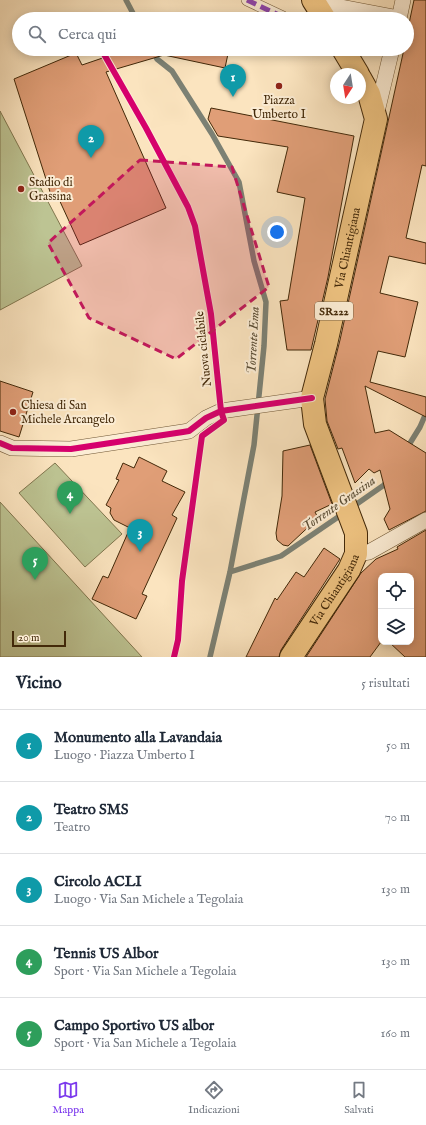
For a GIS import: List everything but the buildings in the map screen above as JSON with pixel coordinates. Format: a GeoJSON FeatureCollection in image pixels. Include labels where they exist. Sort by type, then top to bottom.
{"type":"FeatureCollection","features":[{"type":"Feature","properties":{"kind":"main road"},"geometry":{"type":"LineString","coordinates":[[347,56],[354,68]]}},
{"type":"Feature","properties":{"kind":"main road","name":"Via Chiantigiana"},"geometry":{"type":"LineString","coordinates":[[291,657],[349,570],[356,544],[343,499],[315,424],[312,398],[328,337],[376,119],[366,89]]}},
{"type":"Feature","properties":{"kind":"street"},"geometry":{"type":"LineString","coordinates":[[247,0],[272,12]]}},
{"type":"Feature","properties":{"kind":"street"},"geometry":{"type":"LineString","coordinates":[[400,12],[403,0]]}},
{"type":"Feature","properties":{"kind":"street"},"geometry":{"type":"LineString","coordinates":[[317,7],[351,12]]}},
{"type":"Feature","properties":{"kind":"street"},"geometry":{"type":"LineString","coordinates":[[376,119],[390,56]]}},
{"type":"Feature","properties":{"kind":"street"},"geometry":{"type":"LineString","coordinates":[[0,443],[12,448],[71,449],[189,431],[211,415],[221,411],[312,398]]}},
{"type":"Feature","properties":{"kind":"street"},"geometry":{"type":"LineString","coordinates":[[356,544],[369,552],[426,520]]}},
{"type":"Feature","properties":{"kind":"highlighted area"},"geometry":{"type":"Polygon","coordinates":[[[140,160],[232,167],[269,287],[176,359],[89,318],[48,243],[140,160]]]}},
{"type":"Feature","properties":{"kind":"green space","name":"Stadio di Grassina"},"geometry":{"type":"Polygon","coordinates":[[[0,111],[82,266],[0,310],[0,111]]]}},
{"type":"Feature","properties":{"kind":"green space"},"geometry":{"type":"Polygon","coordinates":[[[55,463],[122,534],[85,567],[19,493],[55,463]]]}},
{"type":"Feature","properties":{"kind":"green space"},"geometry":{"type":"Polygon","coordinates":[[[0,502],[142,657],[0,657],[0,502]]]}},
{"type":"Feature","properties":{"kind":"waterway","name":"Torrente Ema"},"geometry":{"type":"LineString","coordinates":[[126,0],[132,12]]}},
{"type":"Feature","properties":{"kind":"waterway","name":"Torrente Ema"},"geometry":{"type":"LineString","coordinates":[[156,56],[157,59],[172,71],[212,134],[239,182],[254,261],[266,302],[264,346],[254,445],[230,572],[210,657]]}},
{"type":"Feature","properties":{"kind":"waterway","name":"Torrente Grassina"},"geometry":{"type":"LineString","coordinates":[[407,448],[420,427],[426,413]]}},
{"type":"Feature","properties":{"kind":"waterway","name":"Torrente Grassina"},"geometry":{"type":"LineString","coordinates":[[351,508],[384,485],[388,479]]}},
{"type":"Feature","properties":{"kind":"waterway","name":"Torrente Grassina"},"geometry":{"type":"LineString","coordinates":[[230,572],[281,556],[344,513]]}},
{"type":"Feature","properties":{"kind":"marked path"},"geometry":{"type":"LineString","coordinates":[[247,0],[272,12]]}},
{"type":"Feature","properties":{"kind":"cycle path","name":"Nuova ciclabile"},"geometry":{"type":"LineString","coordinates":[[105,56],[146,128],[188,207],[195,226],[211,314],[221,411],[224,420],[202,436],[182,581],[178,640],[174,657]]}},
{"type":"Feature","properties":{"kind":"cycle path"},"geometry":{"type":"LineString","coordinates":[[0,443],[12,448],[71,449],[189,431],[206,418],[221,411],[312,398]]}},
{"type":"Feature","properties":{"kind":"place","name":"Piazza Umberto I"},"geometry":{"type":"Point","coordinates":[279,86]}},
{"type":"Feature","properties":{"kind":"place","name":"Monumento alla Lavandaia"},"geometry":{"type":"Point","coordinates":[233,97]}},
{"type":"Feature","properties":{"kind":"place","name":"Teatro SMS"},"geometry":{"type":"Point","coordinates":[91,158]}},
{"type":"Feature","properties":{"kind":"place","name":"Stadio di Grassina"},"geometry":{"type":"Point","coordinates":[21,189]}},
{"type":"Feature","properties":{"kind":"place","name":"Chiesa di San Michele Arcangelo"},"geometry":{"type":"Point","coordinates":[13,412]}},
{"type":"Feature","properties":{"kind":"place","name":"Tennis US Albor"},"geometry":{"type":"Point","coordinates":[70,514]}},
{"type":"Feature","properties":{"kind":"place","name":"Circolo ACLI"},"geometry":{"type":"Point","coordinates":[140,552]}},
{"type":"Feature","properties":{"kind":"place","name":"Campo Sportivo US albor"},"geometry":{"type":"Point","coordinates":[35,580]}}]}
